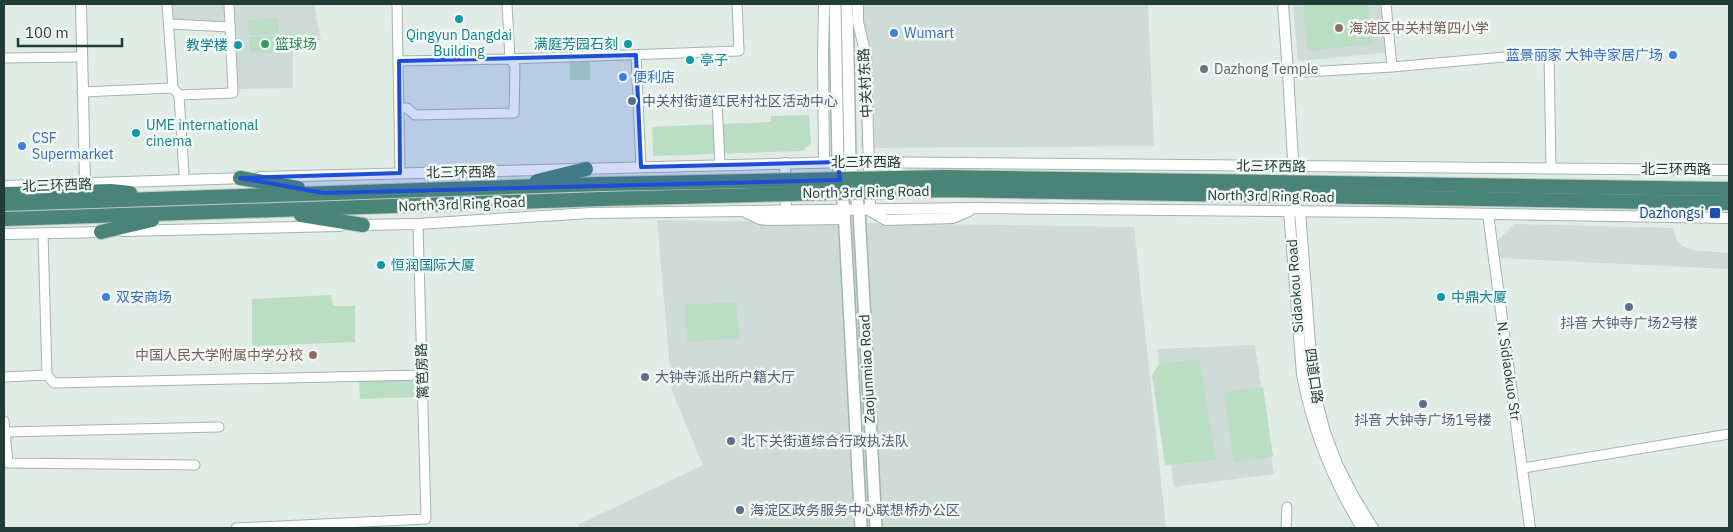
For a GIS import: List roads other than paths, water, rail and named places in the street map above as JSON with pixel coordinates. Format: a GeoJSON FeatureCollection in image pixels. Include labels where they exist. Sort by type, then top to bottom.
{"type":"FeatureCollection","features":[{"type":"Feature","properties":{"kind":"highway"},"geometry":{"type":"LineString","coordinates":[[507,188],[586,169]]}},
{"type":"Feature","properties":{"kind":"highway","name":"North 3rd Ring Road"},"geometry":{"type":"LineString","coordinates":[[4,219],[324,193],[601,184],[943,177],[1729,189]]}},
{"type":"Feature","properties":{"kind":"highway"},"geometry":{"type":"LineString","coordinates":[[240,178],[324,193]]}},
{"type":"Feature","properties":{"kind":"highway","name":"North 3rd Ring Road"},"geometry":{"type":"LineString","coordinates":[[4,204],[182,206],[273,210],[944,190],[1726,204]]}},
{"type":"Feature","properties":{"kind":"highway"},"geometry":{"type":"LineString","coordinates":[[4,194],[111,191],[182,206]]}},
{"type":"Feature","properties":{"kind":"highway"},"geometry":{"type":"LineString","coordinates":[[101,232],[182,206]]}},
{"type":"Feature","properties":{"kind":"highway"},"geometry":{"type":"LineString","coordinates":[[273,210],[363,225]]}},
{"type":"Feature","properties":{"kind":"main road"},"geometry":{"type":"LineString","coordinates":[[835,4],[844,162]]}},
{"type":"Feature","properties":{"kind":"main road"},"geometry":{"type":"LineString","coordinates":[[844,162],[847,4]]}},
{"type":"Feature","properties":{"kind":"main road","name":"Zaojunmiao Road"},"geometry":{"type":"LineString","coordinates":[[844,162],[864,210],[876,528]]}},
{"type":"Feature","properties":{"kind":"main road","name":"Zaojunmiao Road"},"geometry":{"type":"LineString","coordinates":[[844,162],[841,186],[862,528]]}},
{"type":"Feature","properties":{"kind":"street"},"geometry":{"type":"LineString","coordinates":[[80,4],[84,184]]}},
{"type":"Feature","properties":{"kind":"street"},"geometry":{"type":"LineString","coordinates":[[167,4],[184,174]]}},
{"type":"Feature","properties":{"kind":"street"},"geometry":{"type":"LineString","coordinates":[[82,92],[233,92],[229,4]]}},
{"type":"Feature","properties":{"kind":"street"},"geometry":{"type":"LineString","coordinates":[[397,4],[400,173]]}},
{"type":"Feature","properties":{"kind":"street"},"geometry":{"type":"LineString","coordinates":[[399,108],[407,108],[415,115],[514,113],[515,66],[510,59],[507,4]]}},
{"type":"Feature","properties":{"kind":"street"},"geometry":{"type":"LineString","coordinates":[[399,60],[510,59],[739,52],[737,4]]}},
{"type":"Feature","properties":{"kind":"street"},"geometry":{"type":"LineString","coordinates":[[824,4],[822,59],[824,162]]}},
{"type":"Feature","properties":{"kind":"street","name":"中关村东路"},"geometry":{"type":"LineString","coordinates":[[858,4],[858,22],[866,56],[869,185],[864,210]]}},
{"type":"Feature","properties":{"kind":"street"},"geometry":{"type":"LineString","coordinates":[[1283,4],[1294,166],[1295,211]]}},
{"type":"Feature","properties":{"kind":"street"},"geometry":{"type":"LineString","coordinates":[[1386,4],[1392,67]]}},
{"type":"Feature","properties":{"kind":"street"},"geometry":{"type":"LineString","coordinates":[[170,24],[230,27]]}},
{"type":"Feature","properties":{"kind":"street"},"geometry":{"type":"LineString","coordinates":[[1288,73],[1392,67],[1549,53],[1551,168]]}},
{"type":"Feature","properties":{"kind":"street"},"geometry":{"type":"LineString","coordinates":[[636,55],[641,167]]}},
{"type":"Feature","properties":{"kind":"street"},"geometry":{"type":"LineString","coordinates":[[4,58],[82,57]]}},
{"type":"Feature","properties":{"kind":"street"},"geometry":{"type":"LineString","coordinates":[[717,101],[720,165]]}},
{"type":"Feature","properties":{"kind":"street","name":"北三环西路"},"geometry":{"type":"LineString","coordinates":[[4,186],[824,162],[1729,170]]}},
{"type":"Feature","properties":{"kind":"street"},"geometry":{"type":"LineString","coordinates":[[785,163],[786,211]]}},
{"type":"Feature","properties":{"kind":"street"},"geometry":{"type":"LineString","coordinates":[[1210,211],[1211,165]]}},
{"type":"Feature","properties":{"kind":"street"},"geometry":{"type":"LineString","coordinates":[[1385,212],[1386,168]]}},
{"type":"Feature","properties":{"kind":"street"},"geometry":{"type":"LineString","coordinates":[[786,186],[869,185]]}},
{"type":"Feature","properties":{"kind":"street"},"geometry":{"type":"LineString","coordinates":[[744,212],[767,220],[844,215],[864,210],[886,220],[953,218],[976,208],[1729,218]]}},
{"type":"Feature","properties":{"kind":"street"},"geometry":{"type":"LineString","coordinates":[[4,234],[418,224],[590,213],[786,211],[844,215]]}},
{"type":"Feature","properties":{"kind":"street","name":"Sidaokou Road"},"geometry":{"type":"LineString","coordinates":[[1295,211],[1302,374],[1307,400],[1316,432],[1334,475],[1350,510],[1362,528]]}},
{"type":"Feature","properties":{"kind":"street","name":"四道口路"},"geometry":{"type":"LineString","coordinates":[[1295,211],[1310,357],[1317,402],[1325,432],[1337,464],[1354,497],[1374,528]]}},
{"type":"Feature","properties":{"kind":"street","name":"N. Sidiaokuo Str"},"geometry":{"type":"LineString","coordinates":[[1488,214],[1530,528]]}},
{"type":"Feature","properties":{"kind":"street","name":"篱笆房路"},"geometry":{"type":"LineString","coordinates":[[236,528],[426,519],[418,224]]}},
{"type":"Feature","properties":{"kind":"street"},"geometry":{"type":"LineString","coordinates":[[43,233],[47,375],[54,383],[422,375]]}},
{"type":"Feature","properties":{"kind":"street"},"geometry":{"type":"LineString","coordinates":[[4,377],[47,375]]}},
{"type":"Feature","properties":{"kind":"street"},"geometry":{"type":"LineString","coordinates":[[4,421],[8,463],[195,465]]}},
{"type":"Feature","properties":{"kind":"street"},"geometry":{"type":"LineString","coordinates":[[4,432],[219,426]]}},
{"type":"Feature","properties":{"kind":"street"},"geometry":{"type":"LineString","coordinates":[[1523,468],[1729,434]]}},
{"type":"Feature","properties":{"kind":"street"},"geometry":{"type":"LineString","coordinates":[[1286,528],[1287,507]]}},
{"type":"Feature","properties":{"kind":"place","name":"Qingyun Dangdai Building"},"geometry":{"type":"Point","coordinates":[459,19]}},
{"type":"Feature","properties":{"kind":"place","name":"海淀区中关村第四小学"},"geometry":{"type":"Point","coordinates":[1339,28]}},
{"type":"Feature","properties":{"kind":"place","name":"Wumart"},"geometry":{"type":"Point","coordinates":[894,33]}},
{"type":"Feature","properties":{"kind":"place","name":"篮球场"},"geometry":{"type":"Point","coordinates":[265,44]}},
{"type":"Feature","properties":{"kind":"place","name":"满庭芳园石刻"},"geometry":{"type":"Point","coordinates":[628,44]}},
{"type":"Feature","properties":{"kind":"place","name":"教学楼"},"geometry":{"type":"Point","coordinates":[238,45]}},
{"type":"Feature","properties":{"kind":"place","name":"蓝景丽家 大钟寺家居广场"},"geometry":{"type":"Point","coordinates":[1673,55]}},
{"type":"Feature","properties":{"kind":"place","name":"亭子"},"geometry":{"type":"Point","coordinates":[690,60]}},
{"type":"Feature","properties":{"kind":"place","name":"Dazhong Temple"},"geometry":{"type":"Point","coordinates":[1204,69]}},
{"type":"Feature","properties":{"kind":"place","name":"便利店"},"geometry":{"type":"Point","coordinates":[623,77]}},
{"type":"Feature","properties":{"kind":"place","name":"中关村街道红民村社区活动中心"},"geometry":{"type":"Point","coordinates":[632,101]}},
{"type":"Feature","properties":{"kind":"place","name":"UME international cinema"},"geometry":{"type":"Point","coordinates":[136,133]}},
{"type":"Feature","properties":{"kind":"place","name":"CSF Supermarket"},"geometry":{"type":"Point","coordinates":[22,146]}},
{"type":"Feature","properties":{"kind":"place","name":"Dazhongsi"},"geometry":{"type":"Point","coordinates":[1715,213]}},
{"type":"Feature","properties":{"kind":"place","name":"恒润国际大厦"},"geometry":{"type":"Point","coordinates":[381,265]}},
{"type":"Feature","properties":{"kind":"place","name":"双安商场"},"geometry":{"type":"Point","coordinates":[106,297]}},
{"type":"Feature","properties":{"kind":"place","name":"中鼎大厦"},"geometry":{"type":"Point","coordinates":[1441,297]}},
{"type":"Feature","properties":{"kind":"place","name":"抖音 大钟寺广场2号楼"},"geometry":{"type":"Point","coordinates":[1629,307]}},
{"type":"Feature","properties":{"kind":"place","name":"中国人民大学附属中学分校"},"geometry":{"type":"Point","coordinates":[313,355]}},
{"type":"Feature","properties":{"kind":"place","name":"大钟寺派出所户籍大厅"},"geometry":{"type":"Point","coordinates":[645,377]}},
{"type":"Feature","properties":{"kind":"place","name":"抖音 大钟寺广场1号楼"},"geometry":{"type":"Point","coordinates":[1423,404]}},
{"type":"Feature","properties":{"kind":"place","name":"北下关街道综合行政执法队"},"geometry":{"type":"Point","coordinates":[731,441]}},
{"type":"Feature","properties":{"kind":"place","name":"海淀区政务服务中心联想桥办公区"},"geometry":{"type":"Point","coordinates":[740,510]}}]}
